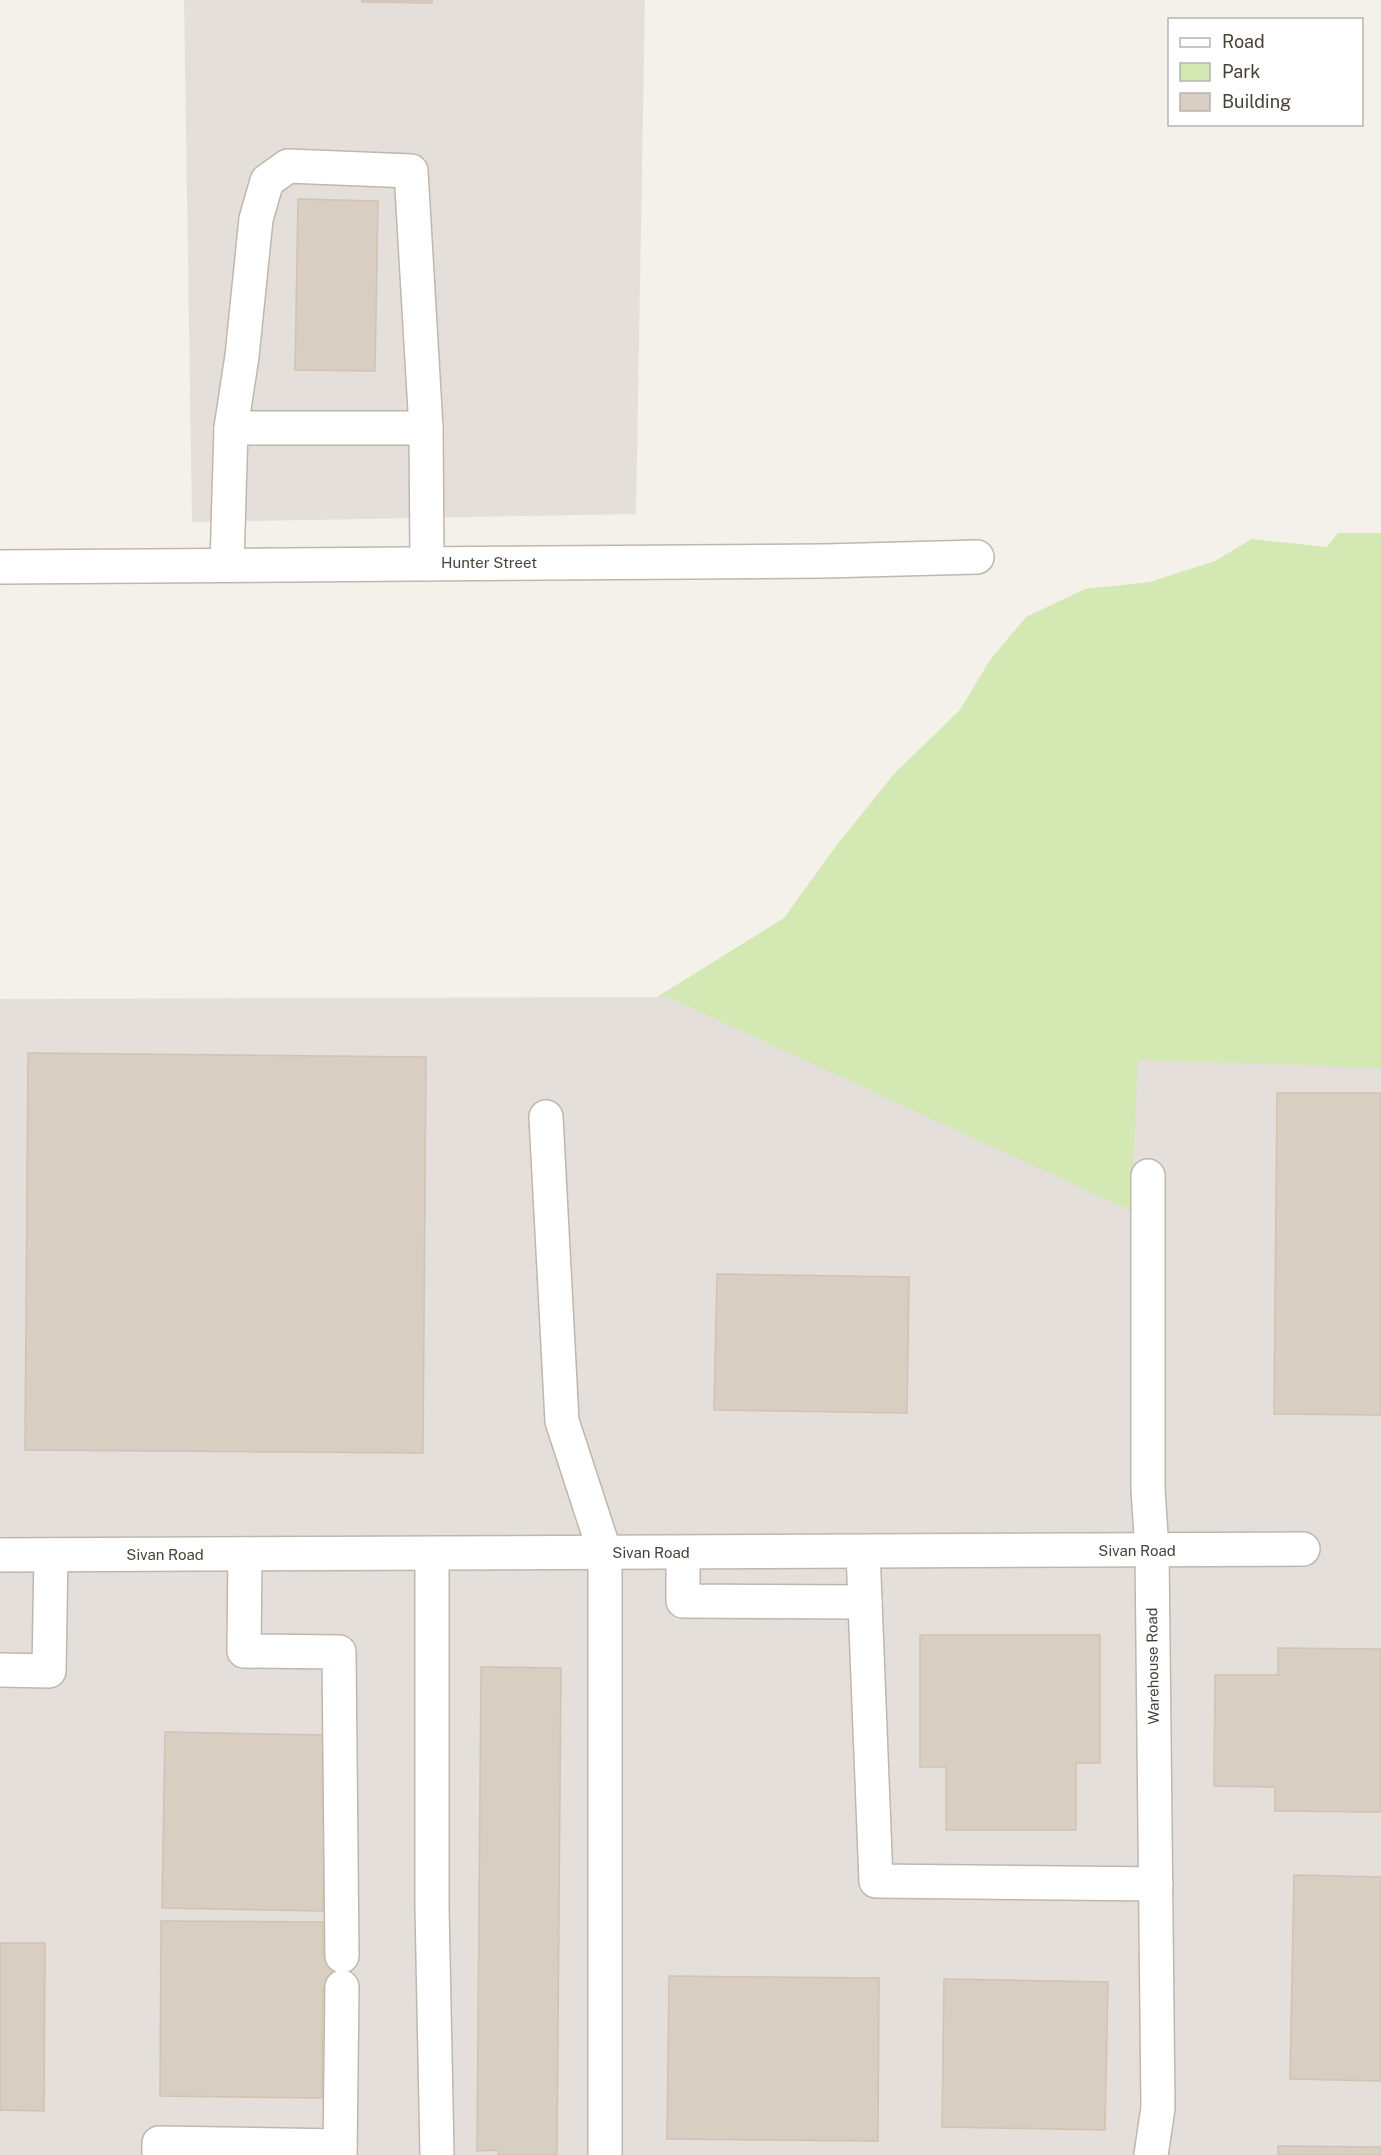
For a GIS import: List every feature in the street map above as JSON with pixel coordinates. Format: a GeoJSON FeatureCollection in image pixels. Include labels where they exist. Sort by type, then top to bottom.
{"type":"FeatureCollection","features":[{"type":"Feature","properties":{"kind":"street"},"geometry":{"type":"LineString","coordinates":[[227,565],[231,428],[242,356],[256,219],[267,181],[288,166],[411,171],[426,428],[428,564]]}},
{"type":"Feature","properties":{"kind":"street"},"geometry":{"type":"LineString","coordinates":[[231,428],[426,428]]}},
{"type":"Feature","properties":{"kind":"street","name":"Hunter Street"},"geometry":{"type":"LineString","coordinates":[[0,567],[825,561],[977,557]]}},
{"type":"Feature","properties":{"kind":"street"},"geometry":{"type":"LineString","coordinates":[[546,1117],[562,1421],[605,1553],[605,2155]]}},
{"type":"Feature","properties":{"kind":"street","name":"Warehouse Road"},"geometry":{"type":"LineString","coordinates":[[1148,1176],[1148,1489],[1152,1551],[1158,2108],[1151,2155]]}},
{"type":"Feature","properties":{"kind":"street","name":"Sivan Road"},"geometry":{"type":"LineString","coordinates":[[0,1555],[1303,1549]]}},
{"type":"Feature","properties":{"kind":"street"},"geometry":{"type":"LineString","coordinates":[[863,1552],[876,1881],[1156,1884]]}},
{"type":"Feature","properties":{"kind":"street"},"geometry":{"type":"LineString","coordinates":[[683,1553],[683,1601],[865,1602]]}},
{"type":"Feature","properties":{"kind":"street"},"geometry":{"type":"LineString","coordinates":[[159,2155],[159,2143],[340,2150],[342,1971],[339,1652],[244,1651],[245,1554]]}},
{"type":"Feature","properties":{"kind":"street"},"geometry":{"type":"LineString","coordinates":[[432,1554],[432,1907],[437,2155]]}},
{"type":"Feature","properties":{"kind":"street"},"geometry":{"type":"LineString","coordinates":[[0,1670],[49,1671],[51,1555]]}},
{"type":"Feature","properties":{"kind":"shaded area"},"geometry":{"type":"Polygon","coordinates":[[[184,0],[645,0],[636,514],[192,522],[184,0]]]}},
{"type":"Feature","properties":{"kind":"shaded area"},"geometry":{"type":"Polygon","coordinates":[[[668,997],[758,1038],[1381,1046],[1381,2155],[0,2155],[0,999],[668,997]]]}},
{"type":"Feature","properties":{"kind":"green space"},"geometry":{"type":"Polygon","coordinates":[[[1338,533],[1381,533],[1381,1068],[1138,1060],[1131,1211],[668,997],[657,997],[784,918],[836,846],[894,774],[960,710],[990,660],[1026,617],[1085,589],[1150,582],[1215,561],[1252,539],[1327,547],[1338,533]]]}},
{"type":"Feature","properties":{"kind":"building"},"geometry":{"type":"Polygon","coordinates":[[[362,0],[432,0],[432,3],[362,2],[362,0]]]}},
{"type":"Feature","properties":{"kind":"building"},"geometry":{"type":"Polygon","coordinates":[[[298,199],[378,201],[375,371],[295,370],[298,199]]]}},
{"type":"Feature","properties":{"kind":"building"},"geometry":{"type":"Polygon","coordinates":[[[28,1053],[426,1057],[423,1453],[25,1450],[28,1053]]]}},
{"type":"Feature","properties":{"kind":"building"},"geometry":{"type":"Polygon","coordinates":[[[1277,1093],[1381,1093],[1381,1415],[1274,1414],[1277,1093]]]}},
{"type":"Feature","properties":{"kind":"building"},"geometry":{"type":"Polygon","coordinates":[[[717,1274],[909,1277],[907,1413],[714,1410],[717,1274]]]}},
{"type":"Feature","properties":{"kind":"building"},"geometry":{"type":"Polygon","coordinates":[[[920,1635],[1100,1635],[1100,1763],[1076,1763],[1076,1830],[946,1830],[946,1767],[920,1767],[920,1635]]]}},
{"type":"Feature","properties":{"kind":"building"},"geometry":{"type":"Polygon","coordinates":[[[1278,1648],[1381,1649],[1381,1812],[1275,1811],[1275,1787],[1214,1786],[1215,1675],[1278,1675],[1278,1648]]]}},
{"type":"Feature","properties":{"kind":"building"},"geometry":{"type":"Polygon","coordinates":[[[481,1667],[561,1668],[557,2155],[498,2155],[498,2150],[477,2151],[481,1667]]]}},
{"type":"Feature","properties":{"kind":"building"},"geometry":{"type":"Polygon","coordinates":[[[165,1732],[326,1735],[323,1911],[162,1908],[165,1732]]]}},
{"type":"Feature","properties":{"kind":"building"},"geometry":{"type":"Polygon","coordinates":[[[1294,1875],[1381,1877],[1381,2081],[1290,2079],[1294,1875]]]}},
{"type":"Feature","properties":{"kind":"building"},"geometry":{"type":"Polygon","coordinates":[[[161,1921],[323,1922],[323,1955],[351,1955],[351,1987],[323,1988],[322,2098],[160,2096],[161,1921]]]}},
{"type":"Feature","properties":{"kind":"building"},"geometry":{"type":"Polygon","coordinates":[[[0,1943],[45,1943],[44,2111],[0,2110],[0,1943]]]}},
{"type":"Feature","properties":{"kind":"building"},"geometry":{"type":"Polygon","coordinates":[[[669,1976],[879,1978],[878,2141],[667,2139],[669,1976]]]}},
{"type":"Feature","properties":{"kind":"building"},"geometry":{"type":"Polygon","coordinates":[[[944,1979],[1108,1982],[1105,2130],[942,2127],[944,1979]]]}},
{"type":"Feature","properties":{"kind":"building"},"geometry":{"type":"Polygon","coordinates":[[[1278,2146],[1381,2147],[1381,2155],[1278,2155],[1278,2146]]]}}]}
